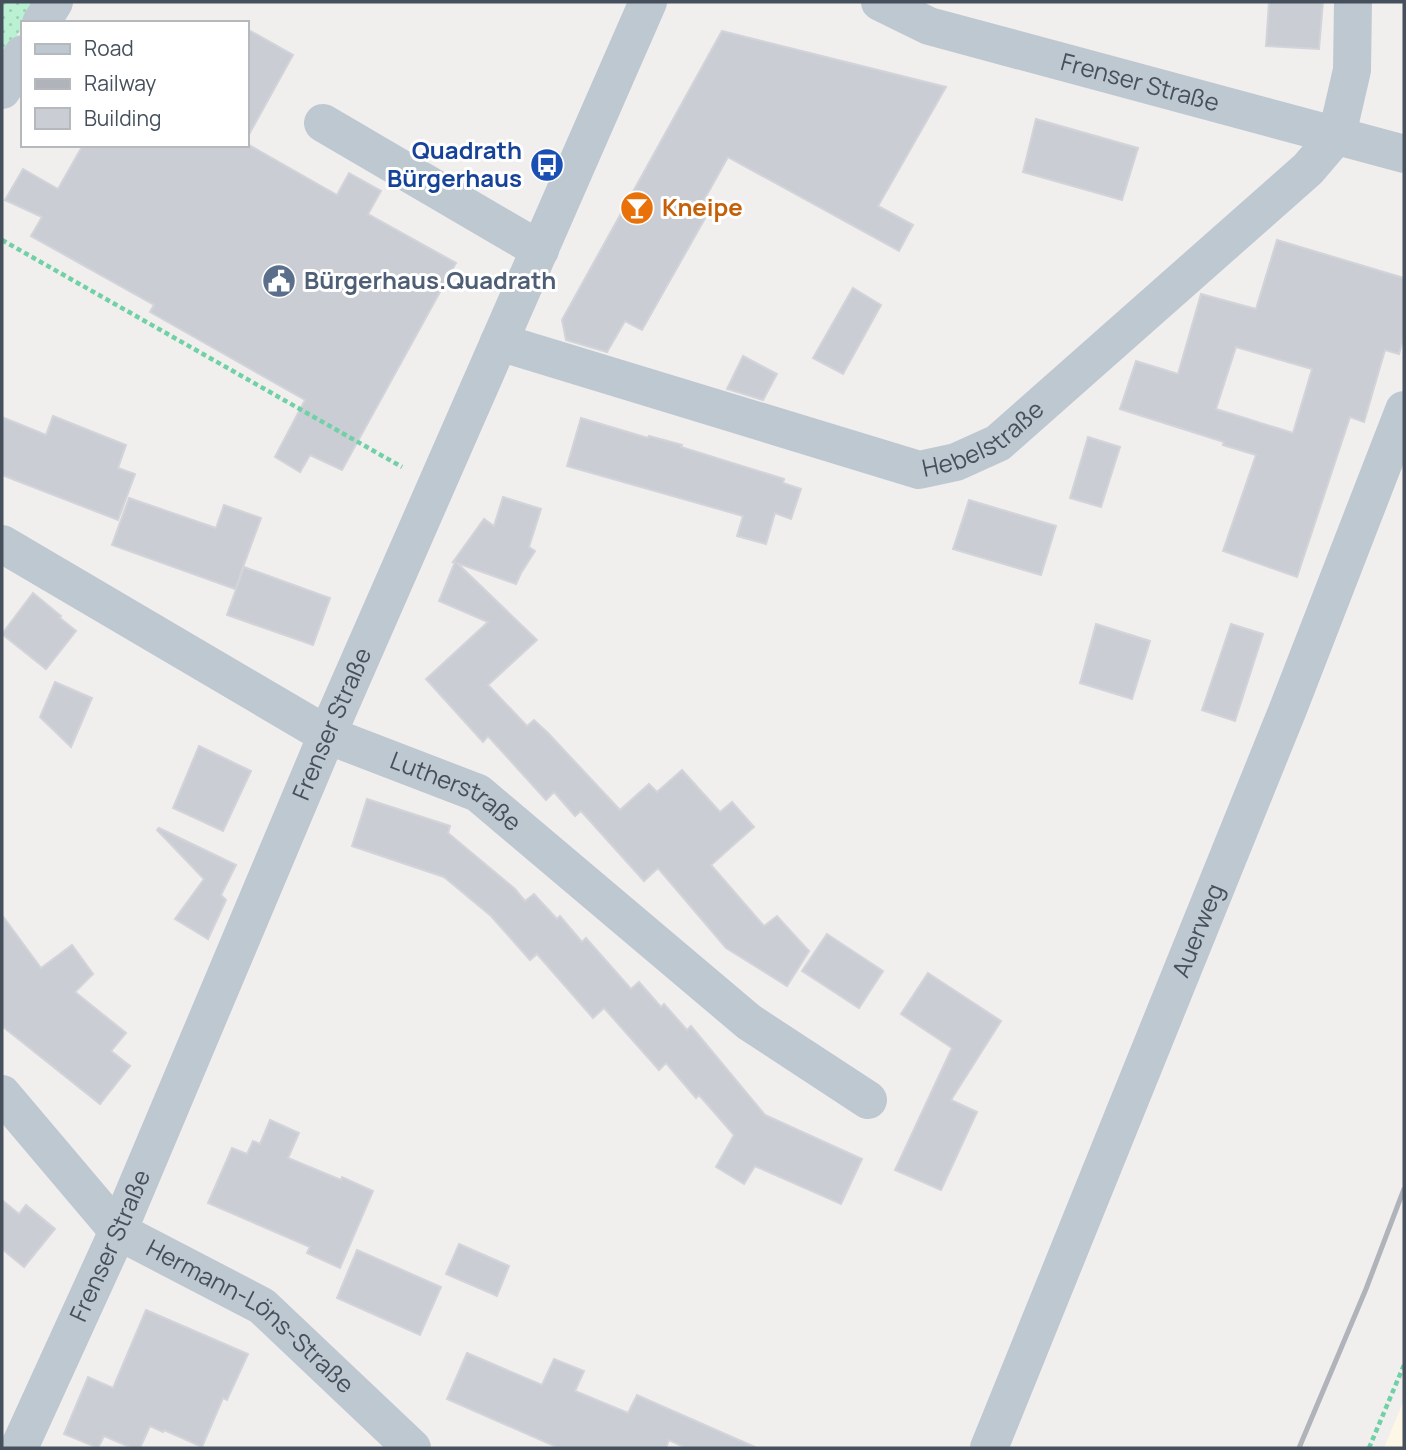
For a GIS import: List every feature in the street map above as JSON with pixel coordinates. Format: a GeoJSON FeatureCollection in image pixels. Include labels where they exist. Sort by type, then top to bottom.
{"type":"FeatureCollection","features":[{"type":"Feature","properties":{"kind":"street"},"geometry":{"type":"LineString","coordinates":[[42,21],[54,2]]}},
{"type":"Feature","properties":{"kind":"street","name":"Frenser Straße"},"geometry":{"type":"LineString","coordinates":[[19,1448],[118,1231],[327,735],[648,2]]}},
{"type":"Feature","properties":{"kind":"street","name":"Frenser Straße"},"geometry":{"type":"LineString","coordinates":[[880,2],[929,26],[1404,154]]}},
{"type":"Feature","properties":{"kind":"street"},"geometry":{"type":"LineString","coordinates":[[1337,135],[1352,70],[1353,2]]}},
{"type":"Feature","properties":{"kind":"street"},"geometry":{"type":"LineString","coordinates":[[2,90],[21,57]]}},
{"type":"Feature","properties":{"kind":"street"},"geometry":{"type":"LineString","coordinates":[[323,123],[540,250]]}},
{"type":"Feature","properties":{"kind":"street","name":"Hebelstraße"},"geometry":{"type":"LineString","coordinates":[[499,342],[919,470],[956,462],[998,443],[1308,169],[1337,135]]}},
{"type":"Feature","properties":{"kind":"street","name":"Auerweg"},"geometry":{"type":"LineString","coordinates":[[989,1448],[1288,709],[1404,410]]}},
{"type":"Feature","properties":{"kind":"street","name":"Lutherstraße"},"geometry":{"type":"LineString","coordinates":[[2,544],[327,735],[478,793],[749,1022],[868,1100]]}},
{"type":"Feature","properties":{"kind":"street","name":"Hermann-Löns-Straße"},"geometry":{"type":"LineString","coordinates":[[2,1094],[118,1231],[262,1306],[412,1448]]}},
{"type":"Feature","properties":{"kind":"path"},"geometry":{"type":"LineString","coordinates":[[2,240],[436,486]]}},
{"type":"Feature","properties":{"kind":"path"},"geometry":{"type":"LineString","coordinates":[[1369,1448],[1404,1365]]}},
{"type":"Feature","properties":{"kind":"shaded area"},"geometry":{"type":"Polygon","coordinates":[[[1404,1400],[1404,1448],[1384,1448],[1404,1400]]]}},
{"type":"Feature","properties":{"kind":"green space"},"geometry":{"type":"Polygon","coordinates":[[[2,2],[37,2],[26,21],[21,21],[21,29],[2,61],[2,2]]]}},
{"type":"Feature","properties":{"kind":"building"},"geometry":{"type":"Polygon","coordinates":[[[1269,2],[1323,2],[1319,49],[1266,46],[1269,2]]]}},
{"type":"Feature","properties":{"kind":"building"},"geometry":{"type":"Polygon","coordinates":[[[248,30],[293,55],[248,136],[248,30]]]}},
{"type":"Feature","properties":{"kind":"building"},"geometry":{"type":"Polygon","coordinates":[[[722,31],[946,87],[878,206],[913,225],[899,251],[728,157],[704,200],[712,206],[642,330],[625,321],[607,352],[566,340],[562,320],[722,31]]]}},
{"type":"Feature","properties":{"kind":"building"},"geometry":{"type":"Polygon","coordinates":[[[1036,119],[1138,148],[1122,200],[1023,172],[1036,119]]]}},
{"type":"Feature","properties":{"kind":"building","name":"Bürgerhaus.Quadrath"},"geometry":{"type":"Polygon","coordinates":[[[249,145],[337,195],[349,173],[381,191],[368,214],[456,263],[342,470],[310,455],[300,472],[275,457],[305,400],[150,312],[154,305],[31,236],[42,217],[5,200],[23,169],[58,189],[82,147],[249,145]]]}},
{"type":"Feature","properties":{"kind":"building"},"geometry":{"type":"Polygon","coordinates":[[[1277,240],[1404,278],[1404,336],[1399,354],[1385,350],[1364,422],[1350,417],[1297,577],[1223,551],[1256,455],[1120,409],[1136,361],[1178,374],[1201,294],[1256,309],[1277,240]],[[1236,347],[1216,409],[1293,433],[1312,369],[1236,347]]]}},
{"type":"Feature","properties":{"kind":"building"},"geometry":{"type":"Polygon","coordinates":[[[853,288],[881,305],[843,374],[813,358],[853,288]]]}},
{"type":"Feature","properties":{"kind":"building"},"geometry":{"type":"Polygon","coordinates":[[[743,356],[777,374],[763,400],[727,389],[743,356]]]}},
{"type":"Feature","properties":{"kind":"building"},"geometry":{"type":"Polygon","coordinates":[[[53,416],[126,445],[118,468],[135,474],[118,520],[2,475],[2,417],[46,435],[53,416]]]}},
{"type":"Feature","properties":{"kind":"building"},"geometry":{"type":"Polygon","coordinates":[[[581,418],[682,445],[681,447],[784,479],[783,483],[801,489],[791,519],[775,513],[766,544],[737,536],[743,516],[567,466],[581,418]]]}},
{"type":"Feature","properties":{"kind":"building"},"geometry":{"type":"Polygon","coordinates":[[[1088,437],[1120,447],[1101,507],[1070,498],[1088,437]]]}},
{"type":"Feature","properties":{"kind":"building"},"geometry":{"type":"Polygon","coordinates":[[[503,497],[541,509],[529,547],[535,551],[516,584],[457,563],[537,640],[488,685],[527,726],[534,720],[548,733],[620,810],[649,784],[657,792],[682,770],[720,812],[732,802],[754,827],[711,865],[764,926],[777,916],[809,951],[787,986],[726,948],[658,868],[644,881],[581,811],[575,816],[554,792],[546,800],[488,736],[483,742],[426,679],[488,622],[439,601],[453,562],[484,519],[494,526],[503,497]]]}},
{"type":"Feature","properties":{"kind":"building"},"geometry":{"type":"Polygon","coordinates":[[[129,498],[216,528],[224,505],[261,518],[235,589],[112,545],[129,498]]]}},
{"type":"Feature","properties":{"kind":"building"},"geometry":{"type":"Polygon","coordinates":[[[969,500],[1056,526],[1041,575],[953,549],[969,500]]]}},
{"type":"Feature","properties":{"kind":"building"},"geometry":{"type":"Polygon","coordinates":[[[244,567],[330,598],[313,645],[227,615],[244,567]]]}},
{"type":"Feature","properties":{"kind":"building"},"geometry":{"type":"Polygon","coordinates":[[[33,593],[76,631],[46,669],[2,634],[33,593]]]}},
{"type":"Feature","properties":{"kind":"building"},"geometry":{"type":"Polygon","coordinates":[[[1096,624],[1150,641],[1132,699],[1080,683],[1096,624]]]}},
{"type":"Feature","properties":{"kind":"building"},"geometry":{"type":"Polygon","coordinates":[[[1231,624],[1263,634],[1235,721],[1202,710],[1231,624]]]}},
{"type":"Feature","properties":{"kind":"building"},"geometry":{"type":"Polygon","coordinates":[[[55,682],[92,698],[71,747],[40,717],[55,682]]]}},
{"type":"Feature","properties":{"kind":"building"},"geometry":{"type":"Polygon","coordinates":[[[199,746],[251,771],[223,831],[173,808],[199,746]]]}},
{"type":"Feature","properties":{"kind":"building"},"geometry":{"type":"Polygon","coordinates":[[[367,799],[450,826],[448,833],[515,889],[525,901],[534,894],[557,919],[560,916],[582,942],[586,938],[631,989],[639,982],[661,1007],[664,1004],[687,1030],[691,1026],[765,1115],[862,1159],[841,1204],[755,1166],[744,1184],[716,1167],[734,1135],[699,1095],[696,1098],[666,1063],[659,1070],[604,1008],[593,1018],[537,954],[530,960],[491,916],[444,877],[352,846],[367,799]]]}},
{"type":"Feature","properties":{"kind":"building"},"geometry":{"type":"Polygon","coordinates":[[[159,828],[236,865],[221,895],[226,900],[208,939],[175,919],[204,879],[157,830],[159,828]]]}},
{"type":"Feature","properties":{"kind":"building"},"geometry":{"type":"Polygon","coordinates":[[[2,915],[41,968],[72,945],[93,974],[75,992],[126,1033],[111,1051],[130,1066],[100,1104],[2,1026],[2,915]]]}},
{"type":"Feature","properties":{"kind":"building"},"geometry":{"type":"Polygon","coordinates":[[[827,934],[883,971],[859,1008],[802,971],[827,934]]]}},
{"type":"Feature","properties":{"kind":"building"},"geometry":{"type":"Polygon","coordinates":[[[928,973],[1001,1021],[951,1100],[977,1112],[941,1190],[895,1170],[952,1048],[901,1014],[928,973]]]}},
{"type":"Feature","properties":{"kind":"building"},"geometry":{"type":"Polygon","coordinates":[[[270,1120],[299,1133],[288,1158],[373,1191],[340,1268],[307,1253],[310,1247],[208,1203],[232,1148],[247,1154],[253,1141],[260,1144],[270,1120]]]}},
{"type":"Feature","properties":{"kind":"building"},"geometry":{"type":"Polygon","coordinates":[[[2,1200],[19,1214],[26,1205],[55,1229],[24,1267],[2,1249],[2,1200]]]}},
{"type":"Feature","properties":{"kind":"building"},"geometry":{"type":"Polygon","coordinates":[[[459,1244],[509,1266],[497,1296],[446,1274],[459,1244]]]}},
{"type":"Feature","properties":{"kind":"building"},"geometry":{"type":"Polygon","coordinates":[[[357,1250],[441,1287],[420,1335],[337,1298],[357,1250]]]}},
{"type":"Feature","properties":{"kind":"building"},"geometry":{"type":"Polygon","coordinates":[[[146,1310],[248,1354],[227,1400],[223,1398],[202,1447],[150,1426],[140,1448],[132,1448],[104,1436],[98,1448],[64,1434],[88,1377],[113,1388],[146,1310]]]}},
{"type":"Feature","properties":{"kind":"building"},"geometry":{"type":"Polygon","coordinates":[[[467,1353],[542,1385],[554,1359],[584,1371],[575,1391],[628,1413],[637,1395],[757,1448],[686,1448],[669,1440],[666,1448],[559,1448],[447,1399],[467,1353]]]}},
{"type":"Feature","properties":{"kind":"railway"},"geometry":{"type":"LineString","coordinates":[[1299,1448],[1366,1289],[1404,1189]]}},
{"type":"Feature","properties":{"kind":"place","name":"Quadrath Bürgerhaus"},"geometry":{"type":"Point","coordinates":[547,165]}},
{"type":"Feature","properties":{"kind":"place","name":"Kneipe"},"geometry":{"type":"Point","coordinates":[637,208]}},
{"type":"Feature","properties":{"kind":"place","name":"Bürgerhaus.Quadrath"},"geometry":{"type":"Point","coordinates":[279,281]}}]}
